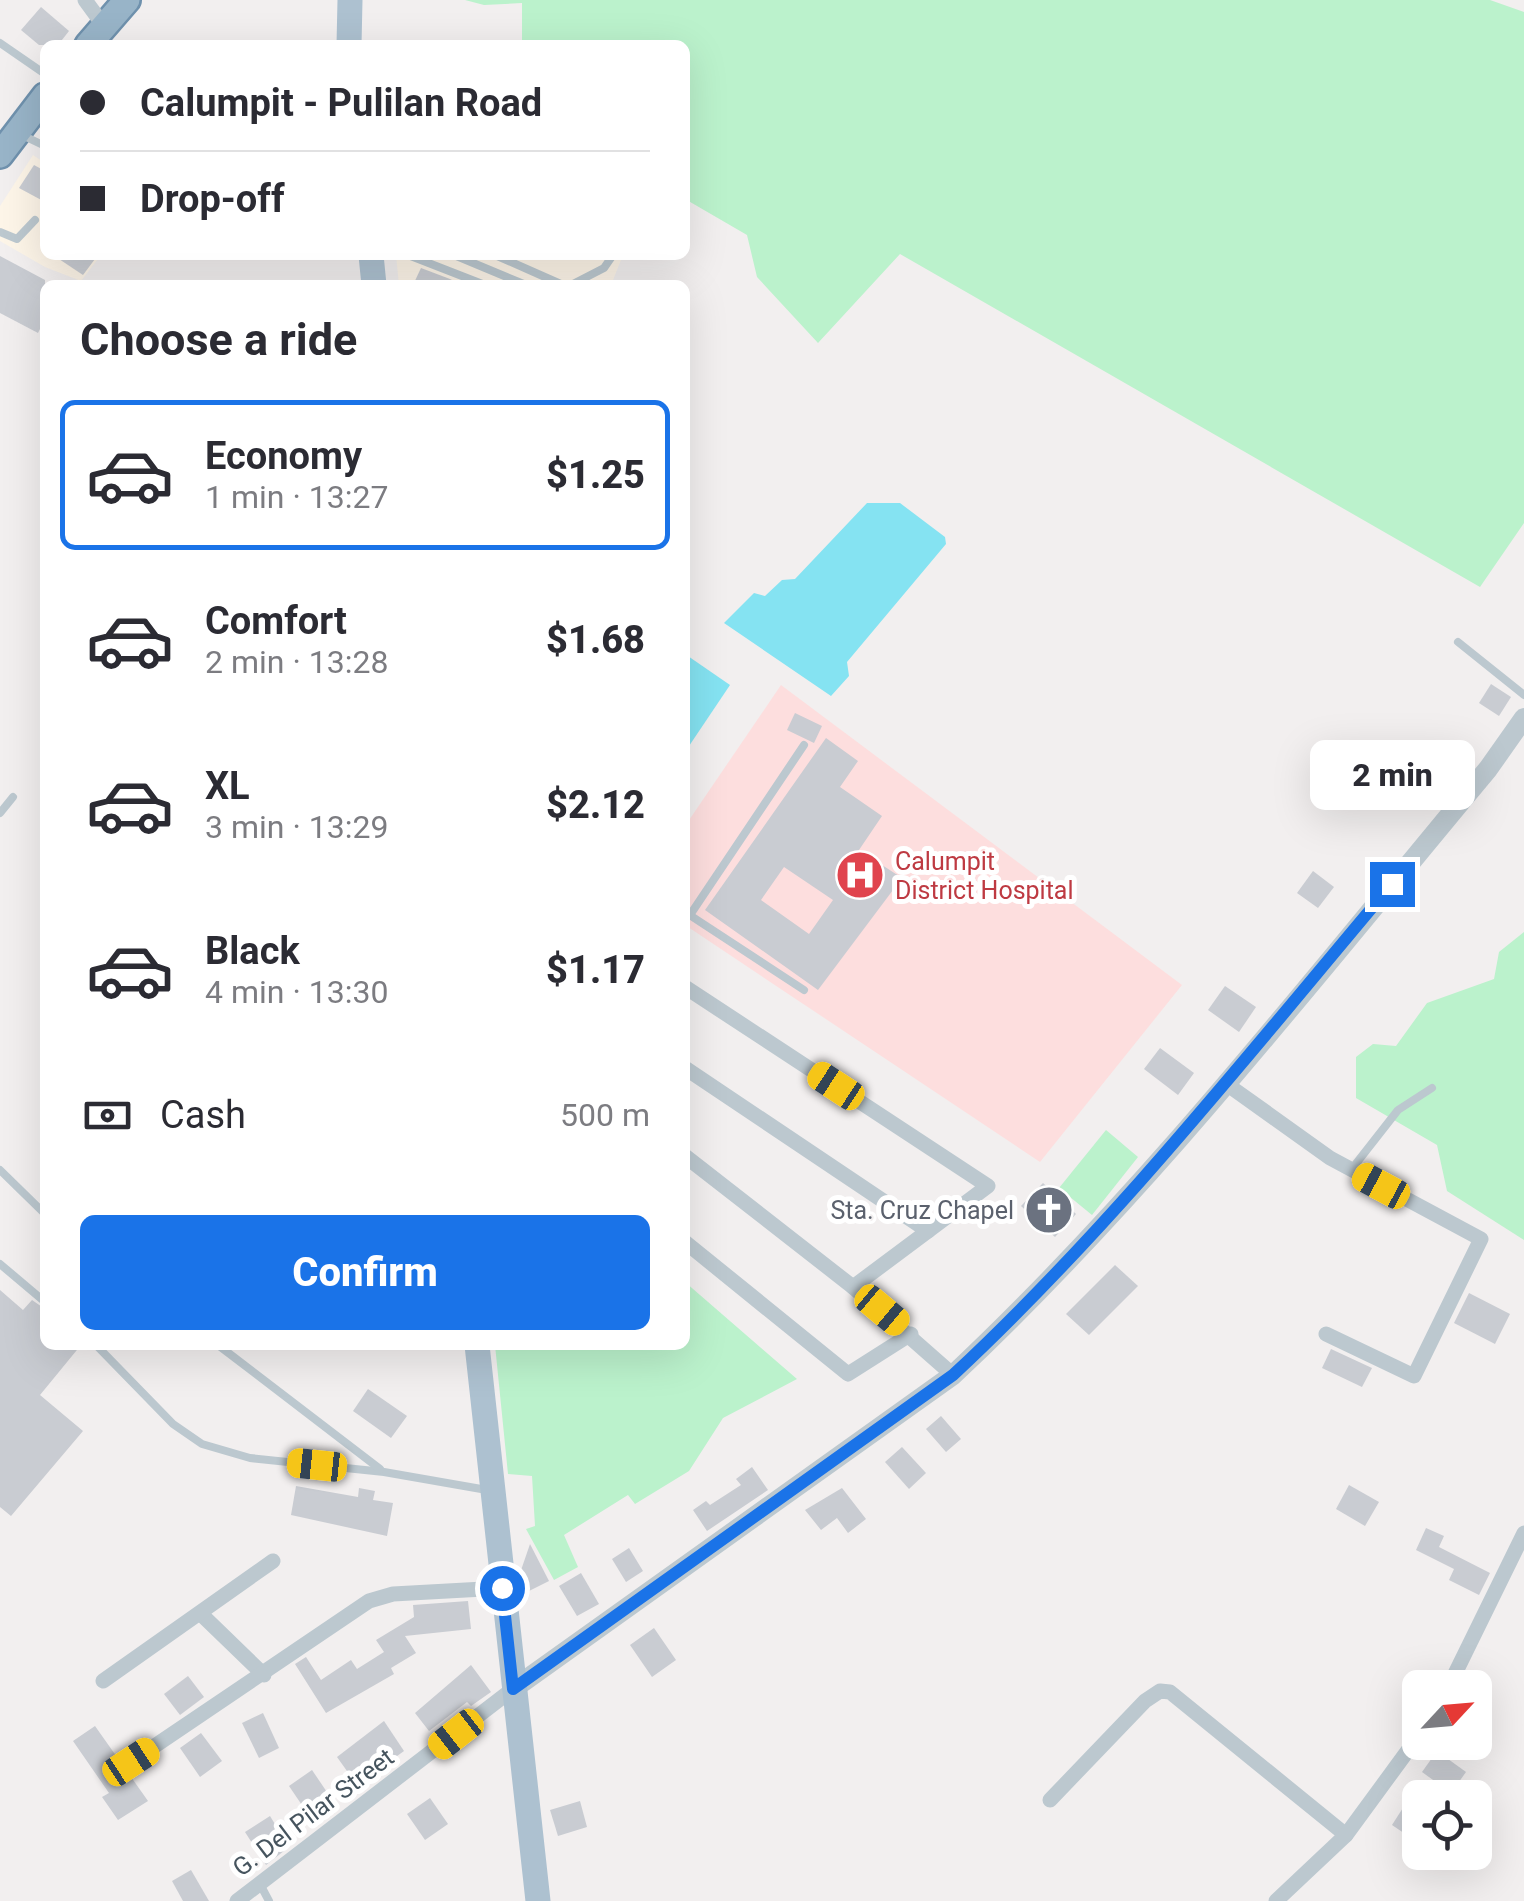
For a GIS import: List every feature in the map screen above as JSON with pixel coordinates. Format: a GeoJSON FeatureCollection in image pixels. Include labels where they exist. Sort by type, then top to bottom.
{"type":"FeatureCollection","features":[{"type":"Feature","properties":{"kind":"highway"},"geometry":{"type":"LineString","coordinates":[[9,142],[40,102]]}},
{"type":"Feature","properties":{"kind":"main road"},"geometry":{"type":"LineString","coordinates":[[349,40],[350,0]]}},
{"type":"Feature","properties":{"kind":"main road"},"geometry":{"type":"LineString","coordinates":[[478,1350],[538,1901]]}},
{"type":"Feature","properties":{"kind":"street"},"geometry":{"type":"LineString","coordinates":[[84,0],[108,21]]}},
{"type":"Feature","properties":{"kind":"street"},"geometry":{"type":"LineString","coordinates":[[513,1689],[953,1375],[1027,1304],[1225,1084],[1488,769],[1524,718]]}},
{"type":"Feature","properties":{"kind":"street"},"geometry":{"type":"LineString","coordinates":[[690,989],[988,1186],[853,1287]]}},
{"type":"Feature","properties":{"kind":"street"},"geometry":{"type":"LineString","coordinates":[[690,1071],[928,1231]]}},
{"type":"Feature","properties":{"kind":"street"},"geometry":{"type":"LineString","coordinates":[[1225,1084],[1351,1170],[1481,1238],[1414,1376],[1326,1334]]}},
{"type":"Feature","properties":{"kind":"street"},"geometry":{"type":"LineString","coordinates":[[690,1160],[853,1287],[953,1375]]}},
{"type":"Feature","properties":{"kind":"street"},"geometry":{"type":"LineString","coordinates":[[690,1246],[848,1374],[910,1334]]}},
{"type":"Feature","properties":{"kind":"street"},"geometry":{"type":"LineString","coordinates":[[1457,1670],[1524,1533]]}},
{"type":"Feature","properties":{"kind":"street"},"geometry":{"type":"LineString","coordinates":[[103,1681],[202,1615],[273,1561]]}},
{"type":"Feature","properties":{"kind":"street"},"geometry":{"type":"LineString","coordinates":[[131,1762],[369,1600],[393,1594],[502,1588]]}},
{"type":"Feature","properties":{"kind":"street"},"geometry":{"type":"LineString","coordinates":[[202,1615],[264,1675]]}},
{"type":"Feature","properties":{"kind":"street","name":"G. Del Pilar Street"},"geometry":{"type":"LineString","coordinates":[[237,1901],[265,1893],[513,1689]]}},
{"type":"Feature","properties":{"kind":"street"},"geometry":{"type":"LineString","coordinates":[[1050,1800],[1145,1701],[1160,1691],[1170,1692],[1346,1835]]}},
{"type":"Feature","properties":{"kind":"street"},"geometry":{"type":"LineString","coordinates":[[1276,1901],[1346,1835],[1402,1759]]}},
{"type":"Feature","properties":{"kind":"lane"},"geometry":{"type":"LineString","coordinates":[[0,43],[40,71]]}},
{"type":"Feature","properties":{"kind":"lane"},"geometry":{"type":"LineString","coordinates":[[9,142],[40,145]]}},
{"type":"Feature","properties":{"kind":"lane"},"geometry":{"type":"LineString","coordinates":[[0,232],[17,239],[36,220]]}},
{"type":"Feature","properties":{"kind":"lane"},"geometry":{"type":"LineString","coordinates":[[421,260],[472,280]]}},
{"type":"Feature","properties":{"kind":"lane"},"geometry":{"type":"LineString","coordinates":[[466,260],[514,280]]}},
{"type":"Feature","properties":{"kind":"lane"},"geometry":{"type":"LineString","coordinates":[[508,260],[555,280]]}},
{"type":"Feature","properties":{"kind":"lane"},"geometry":{"type":"LineString","coordinates":[[578,280],[604,268],[610,260]]}},
{"type":"Feature","properties":{"kind":"lane"},"geometry":{"type":"LineString","coordinates":[[1458,642],[1524,694]]}},
{"type":"Feature","properties":{"kind":"lane"},"geometry":{"type":"LineString","coordinates":[[690,911],[804,745]]}},
{"type":"Feature","properties":{"kind":"lane"},"geometry":{"type":"LineString","coordinates":[[0,813],[13,797]]}},
{"type":"Feature","properties":{"kind":"lane"},"geometry":{"type":"LineString","coordinates":[[690,915],[804,990]]}},
{"type":"Feature","properties":{"kind":"lane"},"geometry":{"type":"LineString","coordinates":[[1351,1170],[1398,1110],[1432,1088]]}},
{"type":"Feature","properties":{"kind":"lane"},"geometry":{"type":"LineString","coordinates":[[0,1170],[40,1209]]}},
{"type":"Feature","properties":{"kind":"lane"},"geometry":{"type":"LineString","coordinates":[[0,1264],[40,1298]]}},
{"type":"Feature","properties":{"kind":"lane"},"geometry":{"type":"LineString","coordinates":[[108,1350],[173,1424],[202,1444],[250,1458],[384,1472],[492,1491]]}},
{"type":"Feature","properties":{"kind":"lane"},"geometry":{"type":"LineString","coordinates":[[225,1350],[384,1472]]}},
{"type":"Feature","properties":{"kind":"shaded area"},"geometry":{"type":"Polygon","coordinates":[[[33,155],[40,160],[40,260],[97,260],[82,280],[45,267],[0,241],[0,206],[33,155]]]}},
{"type":"Feature","properties":{"kind":"shaded area"},"geometry":{"type":"Polygon","coordinates":[[[396,260],[621,260],[613,280],[398,280],[396,260]]]}},
{"type":"Feature","properties":{"kind":"shaded area","name":"Calumpit District Hospital"},"geometry":{"type":"Polygon","coordinates":[[[781,685],[1182,985],[1040,1162],[690,928],[690,819],[781,685]]]}},
{"type":"Feature","properties":{"kind":"green space"},"geometry":{"type":"Polygon","coordinates":[[[465,0],[1490,0],[1524,12],[1524,523],[1480,587],[900,254],[818,343],[757,277],[747,235],[690,202],[690,40],[522,40],[522,3],[484,5],[465,0]]]}},
{"type":"Feature","properties":{"kind":"green space"},"geometry":{"type":"Polygon","coordinates":[[[1524,932],[1524,1240],[1447,1191],[1437,1145],[1356,1098],[1356,1057],[1373,1044],[1396,1046],[1427,1003],[1494,979],[1499,952],[1524,932]]]}},
{"type":"Feature","properties":{"kind":"green space"},"geometry":{"type":"Polygon","coordinates":[[[1106,1130],[1138,1157],[1092,1215],[1059,1188],[1106,1130]]]}},
{"type":"Feature","properties":{"kind":"green space"},"geometry":{"type":"Polygon","coordinates":[[[690,1286],[797,1379],[723,1418],[689,1471],[635,1504],[628,1495],[564,1535],[578,1567],[554,1580],[526,1529],[535,1526],[532,1476],[508,1474],[496,1350],[690,1350],[690,1286]]]}},
{"type":"Feature","properties":{"kind":"water"},"geometry":{"type":"Polygon","coordinates":[[[867,503],[900,503],[945,537],[946,544],[847,662],[849,676],[831,696],[724,623],[754,593],[765,596],[782,580],[795,579],[867,503]]]}},
{"type":"Feature","properties":{"kind":"water"},"geometry":{"type":"Polygon","coordinates":[[[690,657],[730,685],[690,745],[690,657]]]}},
{"type":"Feature","properties":{"kind":"building"},"geometry":{"type":"Polygon","coordinates":[[[41,7],[69,31],[62,40],[40,40],[39,45],[21,30],[41,7]]]}},
{"type":"Feature","properties":{"kind":"building"},"geometry":{"type":"Polygon","coordinates":[[[34,165],[40,168],[40,199],[19,188],[34,165]]]}},
{"type":"Feature","properties":{"kind":"building"},"geometry":{"type":"Polygon","coordinates":[[[0,256],[45,280],[40,280],[38,333],[0,313],[0,256]]]}},
{"type":"Feature","properties":{"kind":"building"},"geometry":{"type":"Polygon","coordinates":[[[60,260],[94,260],[83,275],[60,260]]]}},
{"type":"Feature","properties":{"kind":"building"},"geometry":{"type":"Polygon","coordinates":[[[421,268],[452,280],[415,280],[421,268]]]}},
{"type":"Feature","properties":{"kind":"building"},"geometry":{"type":"Polygon","coordinates":[[[1491,684],[1511,697],[1499,716],[1479,703],[1491,684]]]}},
{"type":"Feature","properties":{"kind":"building"},"geometry":{"type":"Polygon","coordinates":[[[795,713],[822,726],[814,743],[787,730],[795,713]]]}},
{"type":"Feature","properties":{"kind":"building"},"geometry":{"type":"Polygon","coordinates":[[[826,738],[858,761],[840,787],[882,816],[859,850],[902,878],[818,990],[705,910],[826,738]],[[784,867],[761,900],[809,934],[833,900],[784,867]]]}},
{"type":"Feature","properties":{"kind":"building"},"geometry":{"type":"Polygon","coordinates":[[[1313,871],[1334,887],[1318,908],[1297,893],[1313,871]]]}},
{"type":"Feature","properties":{"kind":"building"},"geometry":{"type":"Polygon","coordinates":[[[1225,986],[1256,1007],[1239,1032],[1208,1010],[1225,986]]]}},
{"type":"Feature","properties":{"kind":"building"},"geometry":{"type":"Polygon","coordinates":[[[1160,1048],[1194,1073],[1178,1095],[1144,1069],[1160,1048]]]}},
{"type":"Feature","properties":{"kind":"building","name":"Sta. Cruz Chapel"},"geometry":{"type":"Polygon","coordinates":[[[1043,1183],[1076,1214],[1055,1237],[1021,1206],[1043,1183]]]}},
{"type":"Feature","properties":{"kind":"building"},"geometry":{"type":"Polygon","coordinates":[[[1115,1265],[1138,1286],[1089,1335],[1066,1314],[1115,1265]]]}},
{"type":"Feature","properties":{"kind":"building"},"geometry":{"type":"Polygon","coordinates":[[[0,1290],[23,1310],[32,1300],[40,1306],[40,1350],[77,1350],[40,1395],[83,1431],[11,1516],[0,1507],[0,1290]]]}},
{"type":"Feature","properties":{"kind":"building"},"geometry":{"type":"Polygon","coordinates":[[[1469,1293],[1510,1314],[1495,1344],[1454,1323],[1469,1293]]]}},
{"type":"Feature","properties":{"kind":"building"},"geometry":{"type":"Polygon","coordinates":[[[1331,1349],[1372,1368],[1362,1387],[1322,1368],[1331,1349]]]}},
{"type":"Feature","properties":{"kind":"building"},"geometry":{"type":"Polygon","coordinates":[[[368,1389],[407,1416],[391,1438],[353,1411],[368,1389]]]}},
{"type":"Feature","properties":{"kind":"building"},"geometry":{"type":"Polygon","coordinates":[[[941,1416],[961,1439],[946,1452],[926,1429],[941,1416]]]}},
{"type":"Feature","properties":{"kind":"building"},"geometry":{"type":"Polygon","coordinates":[[[902,1447],[926,1473],[909,1489],[885,1462],[902,1447]]]}},
{"type":"Feature","properties":{"kind":"building"},"geometry":{"type":"Polygon","coordinates":[[[752,1467],[768,1490],[707,1531],[693,1510],[706,1501],[710,1505],[741,1485],[736,1479],[752,1467]]]}},
{"type":"Feature","properties":{"kind":"building"},"geometry":{"type":"Polygon","coordinates":[[[1349,1485],[1379,1502],[1365,1526],[1336,1509],[1349,1485]]]}},
{"type":"Feature","properties":{"kind":"building"},"geometry":{"type":"Polygon","coordinates":[[[296,1486],[358,1497],[359,1488],[375,1491],[373,1500],[393,1503],[387,1536],[291,1515],[296,1486]]]}},
{"type":"Feature","properties":{"kind":"building"},"geometry":{"type":"Polygon","coordinates":[[[842,1488],[866,1519],[848,1533],[837,1518],[821,1530],[805,1510],[842,1488]]]}},
{"type":"Feature","properties":{"kind":"building"},"geometry":{"type":"Polygon","coordinates":[[[1426,1528],[1444,1536],[1439,1547],[1490,1573],[1479,1595],[1449,1580],[1454,1569],[1416,1550],[1426,1528]]]}},
{"type":"Feature","properties":{"kind":"building"},"geometry":{"type":"Polygon","coordinates":[[[530,1544],[549,1581],[521,1595],[519,1576],[530,1544]]]}},
{"type":"Feature","properties":{"kind":"building"},"geometry":{"type":"Polygon","coordinates":[[[629,1548],[643,1571],[626,1582],[612,1559],[629,1548]]]}},
{"type":"Feature","properties":{"kind":"building"},"geometry":{"type":"Polygon","coordinates":[[[581,1573],[599,1604],[577,1616],[559,1586],[581,1573]]]}},
{"type":"Feature","properties":{"kind":"building"},"geometry":{"type":"Polygon","coordinates":[[[468,1601],[471,1629],[405,1636],[416,1653],[391,1668],[394,1674],[326,1713],[295,1664],[306,1657],[321,1680],[351,1660],[357,1669],[384,1652],[376,1640],[414,1617],[413,1605],[468,1601]]]}},
{"type":"Feature","properties":{"kind":"building"},"geometry":{"type":"Polygon","coordinates":[[[654,1628],[676,1660],[652,1677],[630,1645],[654,1628]]]}},
{"type":"Feature","properties":{"kind":"building"},"geometry":{"type":"Polygon","coordinates":[[[471,1665],[491,1692],[471,1706],[467,1702],[429,1731],[415,1713],[471,1665]]]}},
{"type":"Feature","properties":{"kind":"building"},"geometry":{"type":"Polygon","coordinates":[[[188,1676],[204,1697],[180,1715],[164,1694],[188,1676]]]}},
{"type":"Feature","properties":{"kind":"building"},"geometry":{"type":"Polygon","coordinates":[[[263,1713],[279,1748],[259,1758],[242,1723],[263,1713]]]}},
{"type":"Feature","properties":{"kind":"building"},"geometry":{"type":"Polygon","coordinates":[[[384,1721],[404,1751],[357,1785],[337,1757],[384,1721]]]}},
{"type":"Feature","properties":{"kind":"building"},"geometry":{"type":"Polygon","coordinates":[[[95,1726],[148,1801],[118,1820],[102,1797],[109,1793],[73,1741],[95,1726]]]}},
{"type":"Feature","properties":{"kind":"building"},"geometry":{"type":"Polygon","coordinates":[[[201,1733],[222,1761],[200,1777],[180,1748],[201,1733]]]}},
{"type":"Feature","properties":{"kind":"building"},"geometry":{"type":"Polygon","coordinates":[[[1431,1760],[1449,1760],[1466,1772],[1460,1780],[1433,1780],[1422,1772],[1431,1760]]]}},
{"type":"Feature","properties":{"kind":"building"},"geometry":{"type":"Polygon","coordinates":[[[312,1770],[333,1801],[310,1817],[289,1786],[312,1770]]]}},
{"type":"Feature","properties":{"kind":"building"},"geometry":{"type":"Polygon","coordinates":[[[430,1798],[448,1824],[425,1840],[407,1814],[430,1798]]]}},
{"type":"Feature","properties":{"kind":"building"},"geometry":{"type":"Polygon","coordinates":[[[580,1801],[587,1827],[558,1836],[550,1810],[580,1801]]]}},
{"type":"Feature","properties":{"kind":"building"},"geometry":{"type":"Polygon","coordinates":[[[1402,1809],[1402,1832],[1392,1825],[1402,1809]]]}},
{"type":"Feature","properties":{"kind":"building"},"geometry":{"type":"Polygon","coordinates":[[[270,1816],[289,1847],[266,1865],[245,1832],[270,1816]]]}},
{"type":"Feature","properties":{"kind":"building"},"geometry":{"type":"Polygon","coordinates":[[[191,1870],[209,1901],[183,1901],[172,1881],[191,1870]]]}},
{"type":"Feature","properties":{"kind":"place","name":"Calumpit District Hospital"},"geometry":{"type":"Point","coordinates":[860,875]}},
{"type":"Feature","properties":{"kind":"place","name":"Sta. Cruz Chapel"},"geometry":{"type":"Point","coordinates":[1049,1210]}},
{"type":"Feature","properties":{"kind":"route"},"geometry":{"type":"LineString","coordinates":[[502,1588],[513,1689],[953,1375],[1016,1316],[1200,1112],[1392,884]]}}]}
